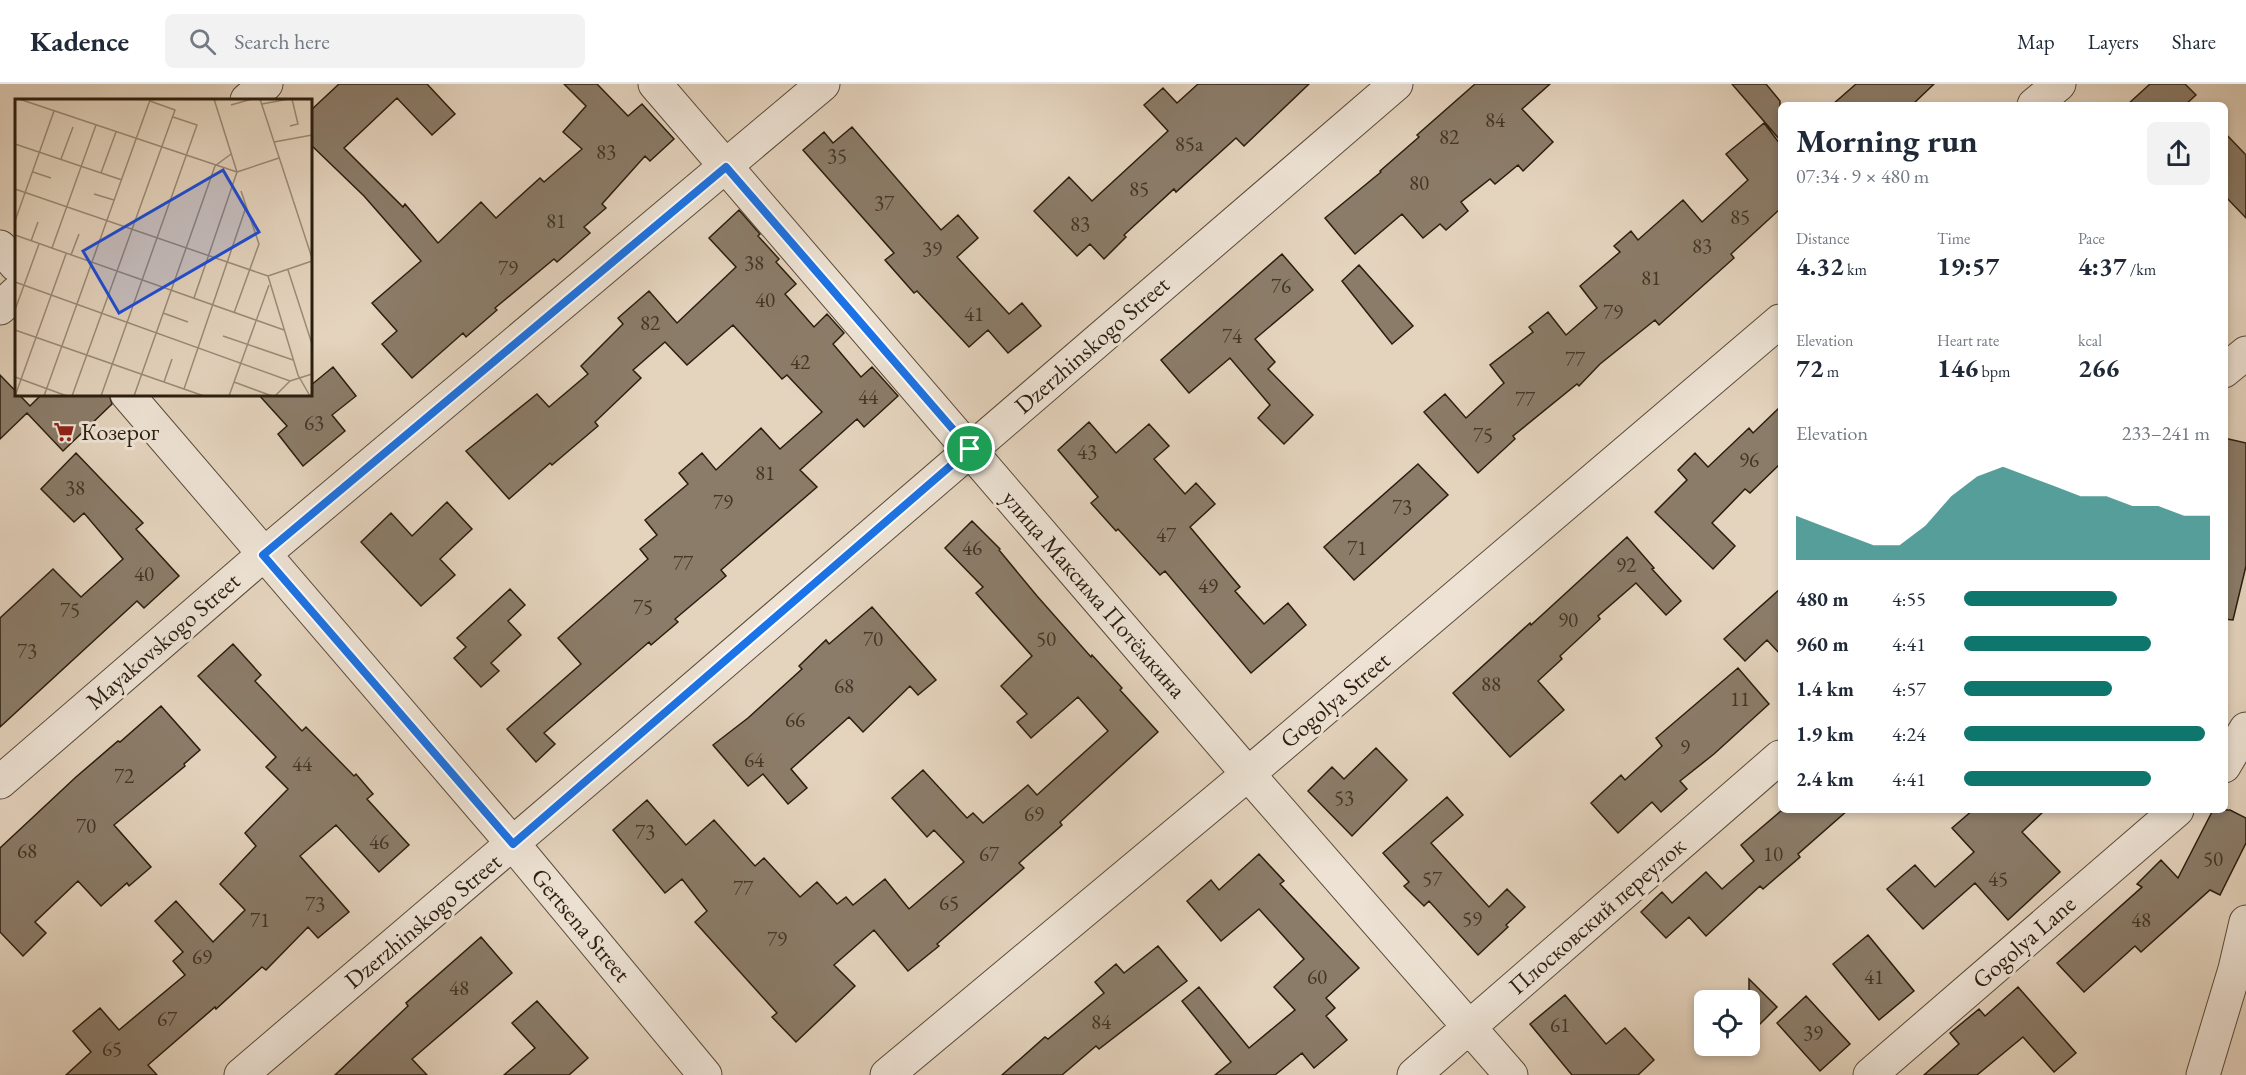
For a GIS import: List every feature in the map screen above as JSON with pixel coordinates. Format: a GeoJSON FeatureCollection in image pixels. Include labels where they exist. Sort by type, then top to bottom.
{"type":"FeatureCollection","features":[{"type":"Feature","properties":{"kind":"street"},"geometry":{"type":"LineString","coordinates":[[248,99],[266,84]]}},
{"type":"Feature","properties":{"kind":"street","name":"улица Максима Потёмкина"},"geometry":{"type":"LineString","coordinates":[[655,84],[1248,774],[1511,1075]]}},
{"type":"Feature","properties":{"kind":"street","name":"Mayakovskogo Street"},"geometry":{"type":"LineString","coordinates":[[0,782],[263,555],[823,84]]}},
{"type":"Feature","properties":{"kind":"street","name":"Dzerzhinskogo Street"},"geometry":{"type":"LineString","coordinates":[[241,1075],[513,844],[1396,84]]}},
{"type":"Feature","properties":{"kind":"street"},"geometry":{"type":"LineString","coordinates":[[2038,102],[2059,84]]}},
{"type":"Feature","properties":{"kind":"street"},"geometry":{"type":"LineString","coordinates":[[0,247],[15,264]]}},
{"type":"Feature","properties":{"kind":"street"},"geometry":{"type":"LineString","coordinates":[[0,308],[15,294]]}},
{"type":"Feature","properties":{"kind":"street","name":"Gogolya Street"},"geometry":{"type":"LineString","coordinates":[[886,1075],[1248,774],[1778,323]]}},
{"type":"Feature","properties":{"kind":"street"},"geometry":{"type":"LineString","coordinates":[[2228,368],[2246,353]]}},
{"type":"Feature","properties":{"kind":"street","name":"Gertsena Street"},"geometry":{"type":"LineString","coordinates":[[129,396],[513,844],[705,1075]]}},
{"type":"Feature","properties":{"kind":"street"},"geometry":{"type":"LineString","coordinates":[[2228,759],[2246,729]]}},
{"type":"Feature","properties":{"kind":"street","name":"Плосковский переулок"},"geometry":{"type":"LineString","coordinates":[[1414,1075],[1778,759]]}},
{"type":"Feature","properties":{"kind":"street","name":"Gogolya Lane"},"geometry":{"type":"LineString","coordinates":[[1870,1075],[2174,813]]}},
{"type":"Feature","properties":{"kind":"street"},"geometry":{"type":"LineString","coordinates":[[2203,1075],[2235,969],[2246,922]]}},
{"type":"Feature","properties":{"kind":"building"},"geometry":{"type":"Polygon","coordinates":[[[339,84],[427,84],[455,114],[432,135],[397,98],[344,148],[403,207],[405,204],[438,243],[481,202],[496,218],[540,178],[544,182],[582,149],[563,132],[586,106],[564,84],[597,84],[628,116],[642,104],[674,139],[650,161],[645,156],[602,204],[606,208],[584,227],[590,233],[557,262],[554,259],[495,308],[497,310],[466,337],[463,333],[412,378],[382,344],[397,331],[372,303],[421,261],[364,196],[312,146],[312,109],[339,84]]]}},
{"type":"Feature","properties":{"kind":"building"},"geometry":{"type":"Polygon","coordinates":[[[1198,84],[1309,84],[1244,146],[1236,138],[1176,192],[1174,189],[1124,235],[1126,237],[1104,259],[1090,244],[1077,256],[1034,211],[1069,177],[1092,201],[1168,131],[1144,105],[1163,88],[1177,103],[1198,84]]]}},
{"type":"Feature","properties":{"kind":"building"},"geometry":{"type":"Polygon","coordinates":[[[1475,84],[1550,84],[1522,109],[1553,142],[1523,171],[1518,165],[1495,184],[1490,179],[1461,202],[1468,211],[1446,230],[1440,224],[1423,238],[1402,214],[1355,254],[1325,218],[1381,172],[1419,137],[1417,135],[1475,84]]]}},
{"type":"Feature","properties":{"kind":"building"},"geometry":{"type":"Polygon","coordinates":[[[1732,84],[1766,84],[1780,101],[1778,102],[1778,138],[1732,84]]]}},
{"type":"Feature","properties":{"kind":"building"},"geometry":{"type":"Polygon","coordinates":[[[1856,84],[1934,84],[1915,102],[1835,102],[1856,84]]]}},
{"type":"Feature","properties":{"kind":"building"},"geometry":{"type":"Polygon","coordinates":[[[2150,84],[2185,84],[2196,95],[2188,102],[2130,102],[2150,84]]]}},
{"type":"Feature","properties":{"kind":"building"},"geometry":{"type":"Polygon","coordinates":[[[1764,123],[1778,141],[1778,211],[1731,254],[1734,258],[1659,325],[1655,320],[1600,364],[1579,386],[1577,384],[1513,436],[1515,439],[1478,473],[1424,412],[1445,394],[1466,418],[1504,383],[1490,365],[1533,332],[1529,327],[1548,312],[1566,335],[1597,308],[1580,286],[1620,252],[1614,246],[1631,231],[1638,240],[1683,200],[1702,222],[1748,180],[1726,154],[1764,123]]]}},
{"type":"Feature","properties":{"kind":"building"},"geometry":{"type":"Polygon","coordinates":[[[852,127],[941,230],[958,215],[978,238],[957,257],[1009,314],[1022,303],[1041,326],[1008,353],[988,330],[969,347],[917,291],[914,293],[885,260],[894,253],[803,150],[824,132],[833,143],[852,127]]]}},
{"type":"Feature","properties":{"kind":"building"},"geometry":{"type":"Polygon","coordinates":[[[2228,136],[2246,155],[2246,218],[2228,199],[2228,136]]]}},
{"type":"Feature","properties":{"kind":"building"},"geometry":{"type":"Polygon","coordinates":[[[739,210],[779,259],[776,262],[796,284],[785,294],[814,327],[827,314],[844,333],[833,344],[861,377],[872,367],[898,396],[864,427],[857,419],[800,470],[817,487],[721,570],[726,576],[675,619],[678,622],[651,645],[649,642],[544,733],[555,744],[536,762],[507,729],[581,664],[558,638],[648,559],[640,549],[657,535],[645,520],[688,484],[679,473],[702,453],[716,470],[761,428],[780,449],[822,412],[787,375],[782,379],[733,325],[687,365],[665,342],[633,370],[641,378],[595,422],[598,426],[552,465],[550,463],[509,499],[466,451],[537,394],[549,407],[588,374],[581,366],[623,324],[618,318],[649,291],[677,323],[736,267],[709,238],[739,210]]]}},
{"type":"Feature","properties":{"kind":"building"},"geometry":{"type":"Polygon","coordinates":[[[1282,254],[1313,290],[1255,339],[1275,362],[1268,369],[1313,415],[1284,444],[1258,418],[1270,405],[1230,358],[1189,393],[1161,360],[1282,254]]]}},
{"type":"Feature","properties":{"kind":"building"},"geometry":{"type":"Polygon","coordinates":[[[1359,265],[1413,326],[1392,344],[1342,281],[1359,265]]]}},
{"type":"Feature","properties":{"kind":"building"},"geometry":{"type":"Polygon","coordinates":[[[333,367],[356,396],[332,415],[345,431],[303,466],[278,434],[287,426],[260,396],[312,396],[312,384],[333,367]]]}},
{"type":"Feature","properties":{"kind":"building","name":"Козерог"},"geometry":{"type":"Polygon","coordinates":[[[0,375],[15,390],[15,396],[20,396],[30,406],[40,396],[110,396],[112,404],[63,451],[27,413],[0,439],[0,375]]]}},
{"type":"Feature","properties":{"kind":"building"},"geometry":{"type":"Polygon","coordinates":[[[1778,409],[1778,466],[1750,493],[1745,489],[1712,523],[1735,546],[1713,569],[1655,512],[1687,480],[1678,470],[1695,453],[1708,467],[1749,428],[1753,433],[1778,409]]]}},
{"type":"Feature","properties":{"kind":"building"},"geometry":{"type":"Polygon","coordinates":[[[1089,422],[1116,453],[1149,424],[1169,446],[1154,459],[1185,494],[1196,483],[1215,504],[1190,527],[1240,587],[1235,591],[1264,624],[1288,603],[1306,625],[1251,673],[1165,571],[1160,575],[1091,503],[1098,497],[1058,450],[1089,422]]]}},
{"type":"Feature","properties":{"kind":"building"},"geometry":{"type":"Polygon","coordinates":[[[2228,439],[2246,443],[2246,566],[2233,620],[2228,619],[2228,439]]]}},
{"type":"Feature","properties":{"kind":"building"},"geometry":{"type":"Polygon","coordinates":[[[76,453],[143,523],[136,529],[179,576],[144,608],[137,601],[0,727],[0,618],[53,569],[81,597],[123,559],[84,513],[74,522],[41,489],[76,453]]]}},
{"type":"Feature","properties":{"kind":"building"},"geometry":{"type":"Polygon","coordinates":[[[1418,464],[1448,495],[1354,580],[1324,547],[1418,464]]]}},
{"type":"Feature","properties":{"kind":"building"},"geometry":{"type":"Polygon","coordinates":[[[447,502],[472,529],[440,559],[455,575],[421,606],[361,542],[391,513],[412,536],[447,502]]]}},
{"type":"Feature","properties":{"kind":"building"},"geometry":{"type":"Polygon","coordinates":[[[972,521],[1000,549],[1037,596],[1122,688],[1120,690],[1158,732],[1060,822],[1062,825],[1019,863],[1024,868],[937,944],[939,946],[908,971],[874,930],[834,965],[855,986],[796,1042],[772,1017],[777,1013],[695,922],[707,911],[682,879],[665,893],[613,830],[647,800],[686,845],[714,820],[755,866],[764,858],[800,897],[817,882],[837,904],[846,897],[853,905],[885,879],[909,909],[964,862],[934,830],[927,837],[892,798],[923,770],[967,818],[973,813],[983,823],[1028,785],[1037,795],[1108,731],[1078,697],[1031,738],[1017,722],[1027,714],[1001,686],[1032,656],[976,593],[983,587],[945,548],[972,521]]]}},
{"type":"Feature","properties":{"kind":"building"},"geometry":{"type":"Polygon","coordinates":[[[1627,537],[1681,601],[1666,615],[1636,583],[1598,616],[1600,619],[1560,656],[1562,659],[1538,681],[1564,710],[1510,757],[1453,693],[1627,537]]]}},
{"type":"Feature","properties":{"kind":"building"},"geometry":{"type":"Polygon","coordinates":[[[510,589],[525,605],[508,621],[521,635],[491,663],[499,671],[481,687],[454,658],[466,647],[457,638],[510,589]]]}},
{"type":"Feature","properties":{"kind":"building"},"geometry":{"type":"Polygon","coordinates":[[[1778,591],[1778,652],[1767,640],[1745,661],[1724,639],[1778,591]]]}},
{"type":"Feature","properties":{"kind":"building"},"geometry":{"type":"Polygon","coordinates":[[[872,607],[936,680],[918,695],[910,686],[863,732],[849,717],[791,769],[807,788],[788,804],[763,774],[748,786],[713,745],[748,718],[802,669],[799,666],[826,640],[829,644],[872,607]]]}},
{"type":"Feature","properties":{"kind":"building"},"geometry":{"type":"Polygon","coordinates":[[[233,644],[261,675],[255,681],[302,731],[306,727],[354,776],[356,774],[373,794],[367,799],[409,845],[379,872],[336,825],[300,856],[349,912],[318,938],[308,927],[266,970],[262,967],[216,1009],[215,1007],[148,1065],[157,1075],[66,1075],[91,1052],[73,1031],[100,1008],[119,1030],[185,975],[173,961],[183,952],[155,921],[176,901],[213,942],[245,910],[220,884],[256,846],[245,833],[288,789],[266,767],[276,757],[198,676],[233,644]]]}},
{"type":"Feature","properties":{"kind":"building"},"geometry":{"type":"Polygon","coordinates":[[[1738,668],[1769,704],[1714,754],[1680,781],[1687,789],[1661,812],[1652,802],[1618,833],[1591,803],[1621,775],[1625,780],[1662,746],[1656,738],[1738,668]]]}},
{"type":"Feature","properties":{"kind":"building"},"geometry":{"type":"Polygon","coordinates":[[[161,706],[200,750],[184,764],[185,766],[114,825],[151,867],[129,886],[127,883],[101,906],[78,881],[35,922],[46,933],[23,956],[0,932],[0,848],[76,777],[161,706]]]}},
{"type":"Feature","properties":{"kind":"building"},"geometry":{"type":"Polygon","coordinates":[[[1376,748],[1407,780],[1352,836],[1308,791],[1332,767],[1344,779],[1376,748]]]}},
{"type":"Feature","properties":{"kind":"building"},"geometry":{"type":"Polygon","coordinates":[[[1447,797],[1463,815],[1431,843],[1489,907],[1507,889],[1525,907],[1506,925],[1508,927],[1478,955],[1429,901],[1424,906],[1404,886],[1409,882],[1383,853],[1447,797]]]}},
{"type":"Feature","properties":{"kind":"building"},"geometry":{"type":"Polygon","coordinates":[[[2230,810],[2246,818],[2246,843],[2220,895],[2210,890],[2141,952],[2135,946],[2084,992],[2057,963],[2142,887],[2137,884],[2161,860],[2178,878],[2211,813],[2228,813],[2230,810]]]}},
{"type":"Feature","properties":{"kind":"building"},"geometry":{"type":"Polygon","coordinates":[[[1778,813],[1845,813],[1798,854],[1800,857],[1763,889],[1760,886],[1706,936],[1689,917],[1666,938],[1641,912],[1662,892],[1672,903],[1706,872],[1722,889],[1754,861],[1741,845],[1778,813]]]}},
{"type":"Feature","properties":{"kind":"building"},"geometry":{"type":"Polygon","coordinates":[[[1970,813],[2042,813],[2022,832],[2060,872],[2008,920],[1975,883],[1923,929],[1887,889],[1915,865],[1935,887],[1974,852],[1952,828],[1970,813]]]}},
{"type":"Feature","properties":{"kind":"building"},"geometry":{"type":"Polygon","coordinates":[[[1259,854],[1284,881],[1280,884],[1359,968],[1326,998],[1335,1008],[1326,1016],[1347,1040],[1314,1068],[1302,1053],[1275,1075],[1215,1075],[1231,1062],[1182,1001],[1199,987],[1249,1048],[1295,1010],[1274,987],[1304,959],[1259,909],[1221,941],[1187,901],[1211,880],[1219,890],[1259,854]]]}},
{"type":"Feature","properties":{"kind":"building"},"geometry":{"type":"Polygon","coordinates":[[[1868,935],[1914,991],[1879,1020],[1833,964],[1868,935]]]}},
{"type":"Feature","properties":{"kind":"building"},"geometry":{"type":"Polygon","coordinates":[[[481,937],[512,973],[412,1059],[427,1075],[335,1075],[408,1006],[406,1003],[481,937]]]}},
{"type":"Feature","properties":{"kind":"building"},"geometry":{"type":"Polygon","coordinates":[[[1158,946],[1187,981],[1099,1049],[1096,1046],[1062,1075],[1002,1075],[1045,1037],[1048,1039],[1104,993],[1095,982],[1116,964],[1124,973],[1158,946]]]}},
{"type":"Feature","properties":{"kind":"building"},"geometry":{"type":"Polygon","coordinates":[[[1749,979],[1760,990],[1749,990],[1749,979]]]}},
{"type":"Feature","properties":{"kind":"building"},"geometry":{"type":"Polygon","coordinates":[[[2018,987],[2076,1053],[2054,1072],[2023,1037],[1977,1075],[1924,1075],[1959,1044],[1950,1033],[1979,1009],[1985,1016],[2018,987]]]}},
{"type":"Feature","properties":{"kind":"building"},"geometry":{"type":"Polygon","coordinates":[[[1760,990],[1777,1007],[1760,1024],[1760,990]]]}},
{"type":"Feature","properties":{"kind":"building"},"geometry":{"type":"Polygon","coordinates":[[[1565,995],[1606,1044],[1625,1028],[1654,1060],[1638,1075],[1572,1075],[1530,1024],[1565,995]]]}},
{"type":"Feature","properties":{"kind":"building"},"geometry":{"type":"Polygon","coordinates":[[[1806,996],[1850,1044],[1820,1071],[1777,1023],[1806,996]]]}},
{"type":"Feature","properties":{"kind":"building"},"geometry":{"type":"Polygon","coordinates":[[[537,1001],[588,1058],[569,1075],[504,1075],[535,1048],[512,1023],[537,1001]]]}},
{"type":"Feature","properties":{"kind":"place","name":"Козерог"},"geometry":{"type":"Point","coordinates":[64,432]}},
{"type":"Feature","properties":{"kind":"route"},"geometry":{"type":"LineString","coordinates":[[726,167],[970,449],[513,844],[263,555],[726,167]]}}]}
